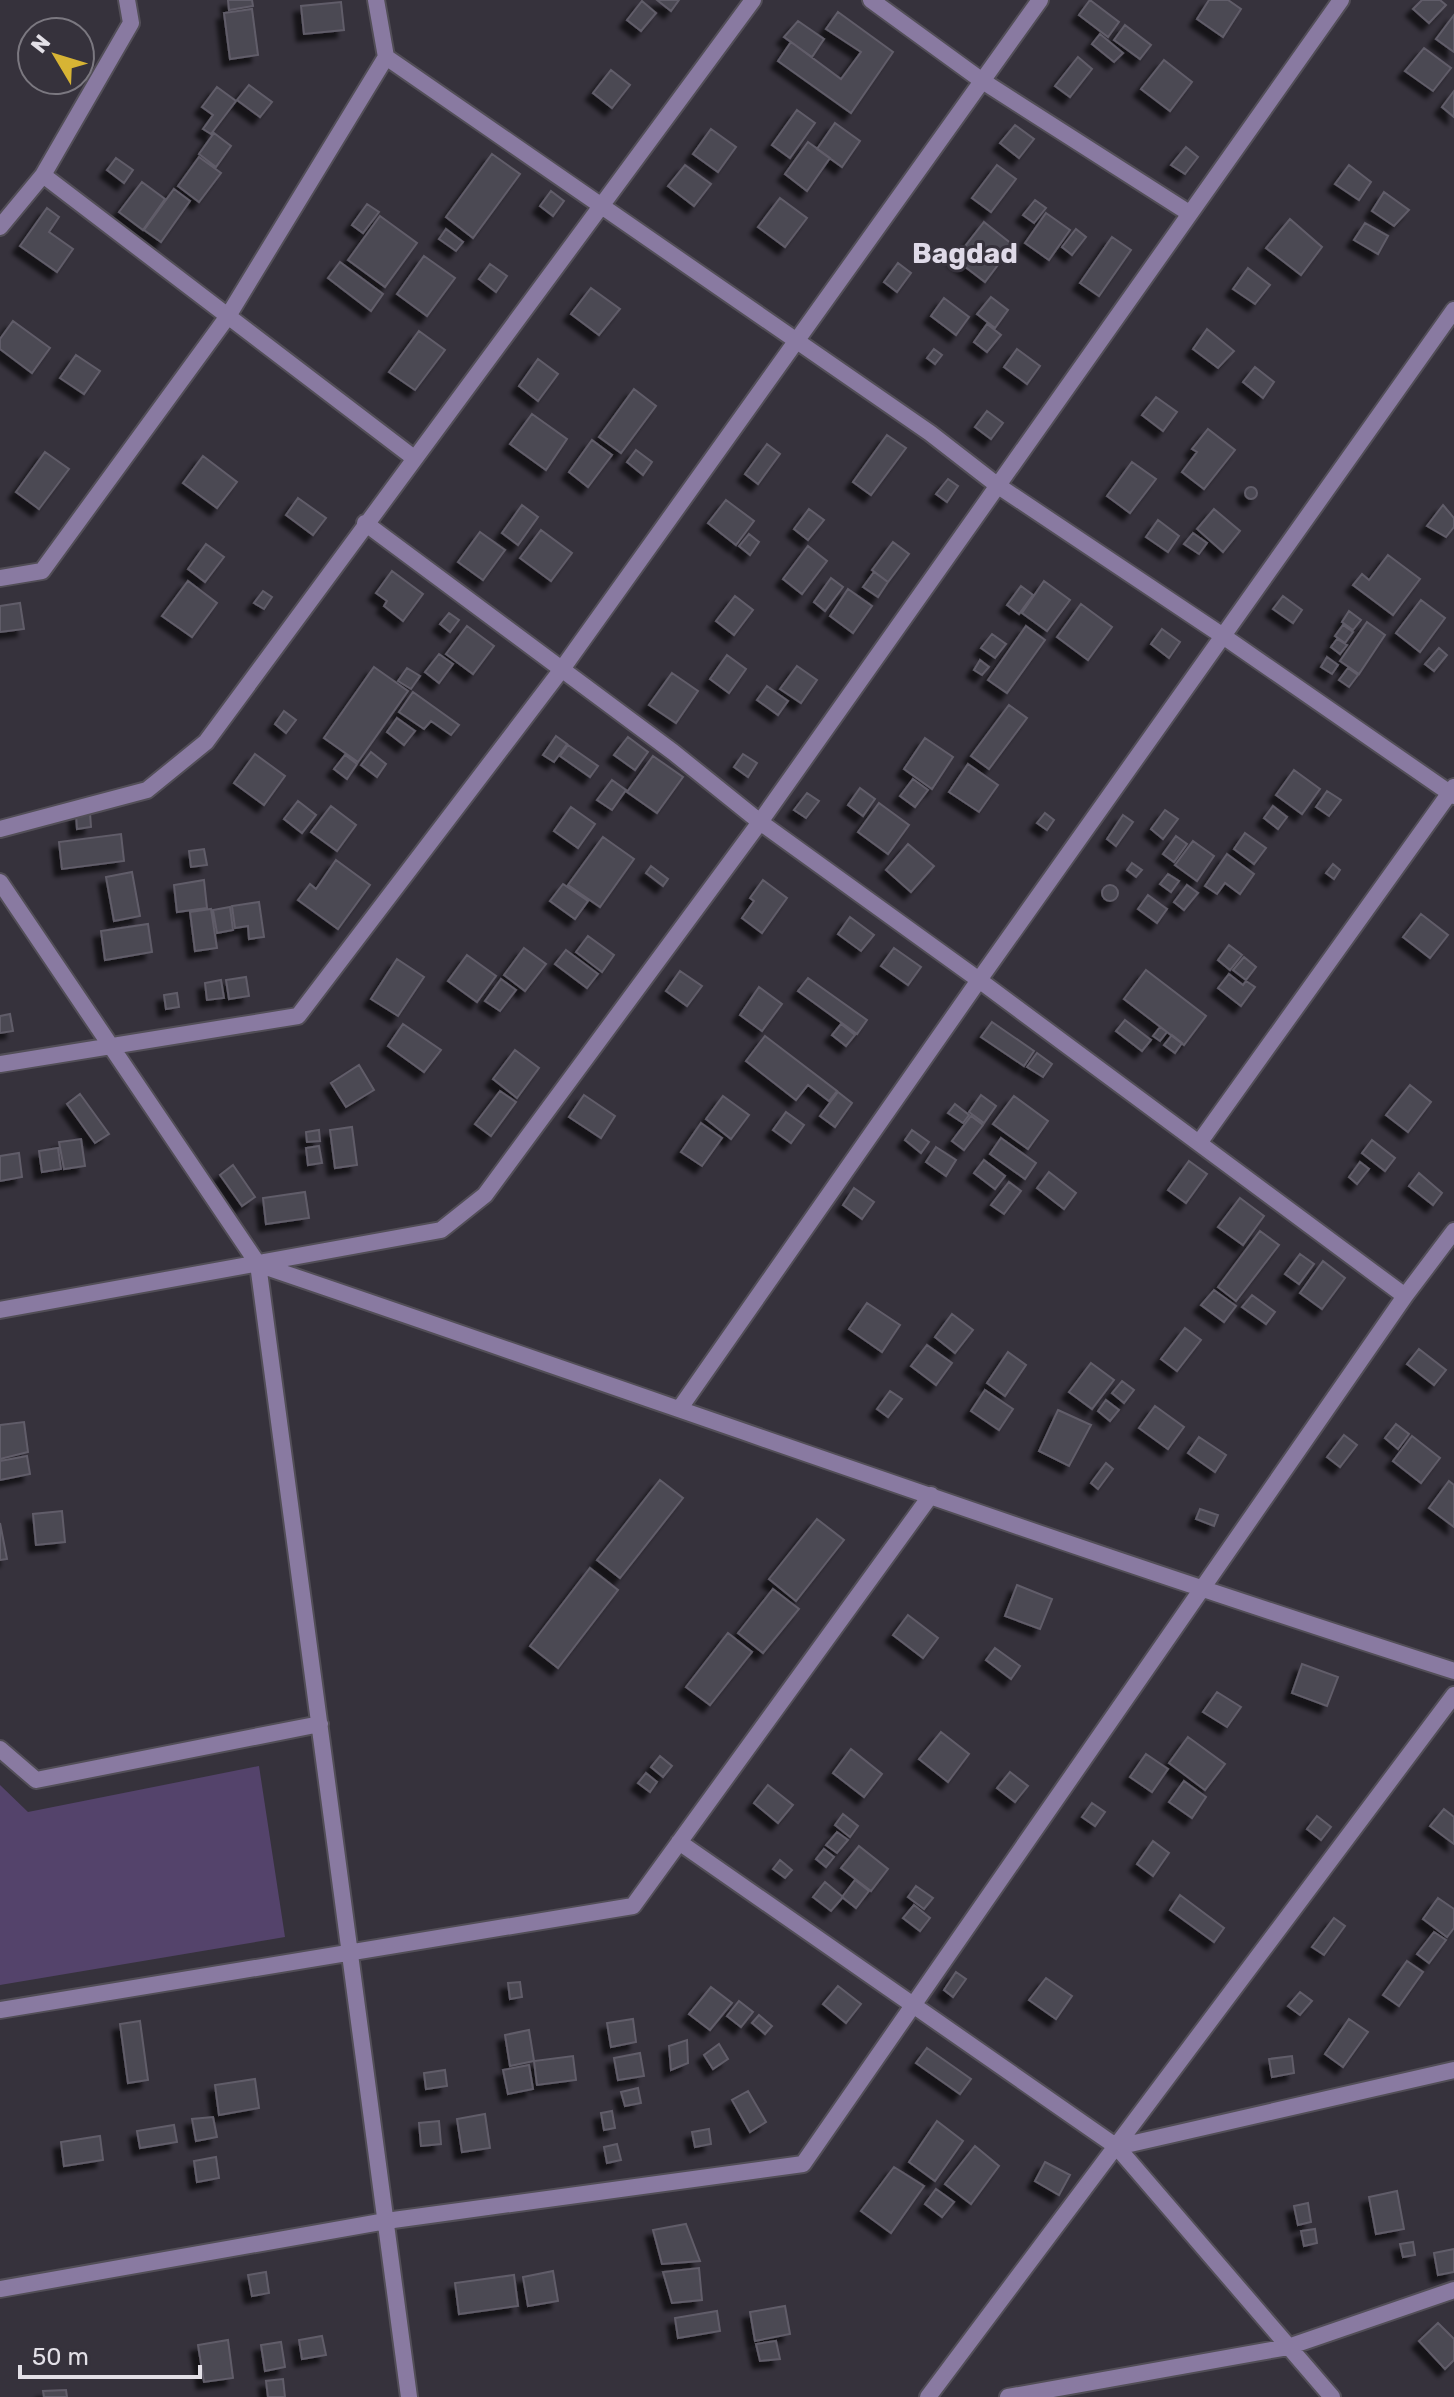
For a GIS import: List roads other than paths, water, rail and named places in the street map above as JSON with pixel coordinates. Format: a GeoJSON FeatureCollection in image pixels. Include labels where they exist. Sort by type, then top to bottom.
{"type":"FeatureCollection","features":[{"type":"Feature","properties":{"kind":"street"},"geometry":{"type":"LineString","coordinates":[[0,227],[43,175],[131,23],[127,0]]}},
{"type":"Feature","properties":{"kind":"street"},"geometry":{"type":"LineString","coordinates":[[0,578],[42,571],[228,316],[386,57],[376,0]]}},
{"type":"Feature","properties":{"kind":"street"},"geometry":{"type":"LineString","coordinates":[[0,829],[147,790],[206,742],[753,0]]}},
{"type":"Feature","properties":{"kind":"street"},"geometry":{"type":"LineString","coordinates":[[871,0],[981,80],[1189,213]]}},
{"type":"Feature","properties":{"kind":"street"},"geometry":{"type":"LineString","coordinates":[[0,1064],[298,1016],[562,669],[1040,0]]}},
{"type":"Feature","properties":{"kind":"street"},"geometry":{"type":"LineString","coordinates":[[0,1310],[441,1230],[485,1195],[760,822],[1341,0]]}},
{"type":"Feature","properties":{"kind":"street"},"geometry":{"type":"LineString","coordinates":[[386,57],[930,433],[997,485],[1453,792],[1199,1143]]}},
{"type":"Feature","properties":{"kind":"street"},"geometry":{"type":"LineString","coordinates":[[43,175],[414,458]]}},
{"type":"Feature","properties":{"kind":"street"},"geometry":{"type":"LineString","coordinates":[[680,1408],[1454,310]]}},
{"type":"Feature","properties":{"kind":"street"},"geometry":{"type":"LineString","coordinates":[[365,523],[673,752],[760,822],[1405,1296]]}},
{"type":"Feature","properties":{"kind":"street"},"geometry":{"type":"LineString","coordinates":[[0,882],[258,1264],[409,2397]]}},
{"type":"Feature","properties":{"kind":"street"},"geometry":{"type":"LineString","coordinates":[[0,2289],[386,2221],[803,2164],[1405,1296],[1454,1231]]}},
{"type":"Feature","properties":{"kind":"street"},"geometry":{"type":"LineString","coordinates":[[258,1264],[1201,1590],[1454,1671]]}},
{"type":"Feature","properties":{"kind":"street"},"geometry":{"type":"LineString","coordinates":[[0,2010],[633,1906],[931,1495]]}},
{"type":"Feature","properties":{"kind":"street"},"geometry":{"type":"LineString","coordinates":[[928,2397],[1454,1695]]}},
{"type":"Feature","properties":{"kind":"street"},"geometry":{"type":"LineString","coordinates":[[0,1749],[36,1780],[320,1724]]}},
{"type":"Feature","properties":{"kind":"street"},"geometry":{"type":"LineString","coordinates":[[679,1842],[1117,2147],[1332,2397]]}},
{"type":"Feature","properties":{"kind":"street"},"geometry":{"type":"LineString","coordinates":[[1117,2147],[1454,2070]]}},
{"type":"Feature","properties":{"kind":"street"},"geometry":{"type":"LineString","coordinates":[[1008,2397],[1288,2347],[1454,2290]]}},
{"type":"Feature","properties":{"kind":"district","name":"Bagdad"},"geometry":{"type":"Point","coordinates":[965,253]}}]}
